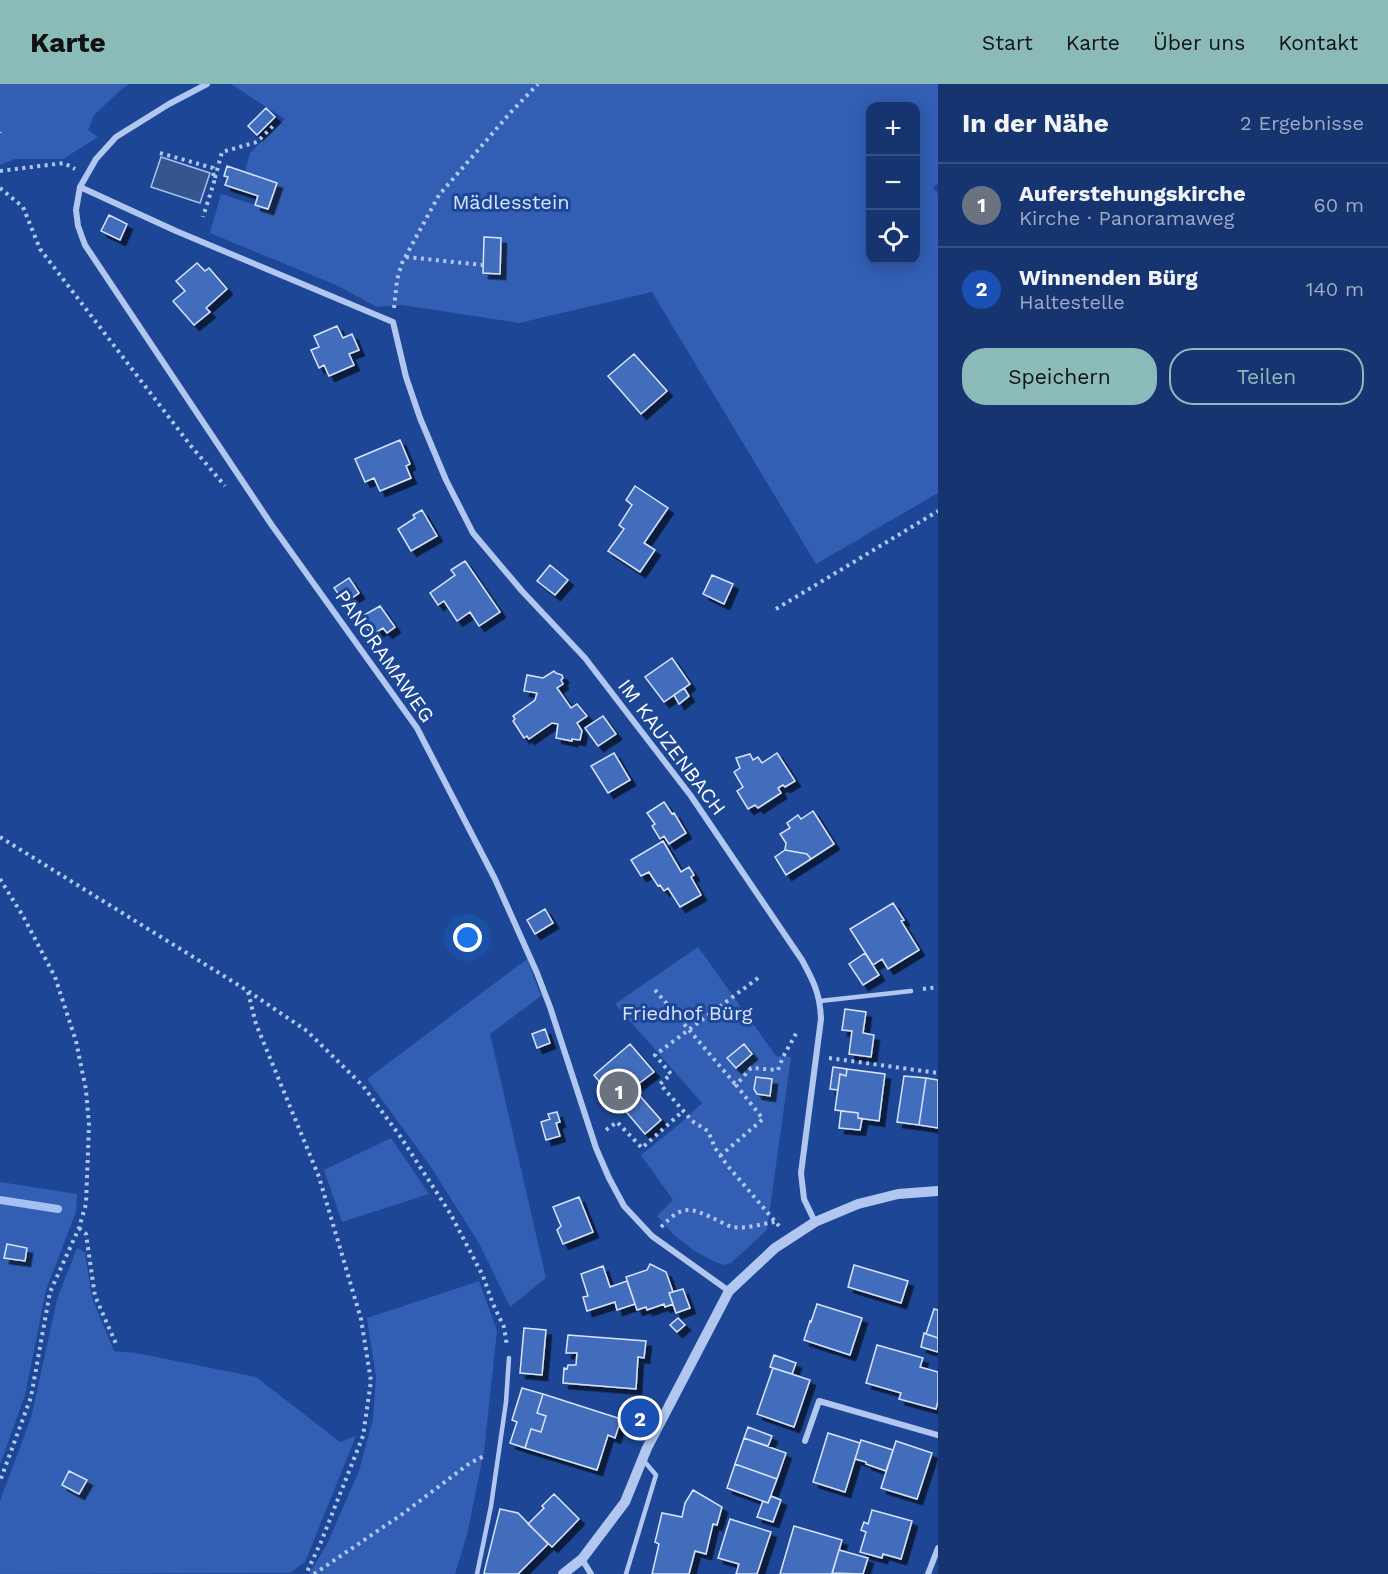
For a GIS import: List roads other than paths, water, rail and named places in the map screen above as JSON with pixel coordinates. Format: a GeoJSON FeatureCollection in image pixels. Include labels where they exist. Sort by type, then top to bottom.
{"type":"FeatureCollection","features":[{"type":"Feature","properties":{"kind":"street","name":"PANORAMAWEG"},"geometry":{"type":"LineString","coordinates":[[207,84],[169,104],[116,137],[96,159],[80,187],[76,210],[78,226],[85,245],[271,524],[417,728],[495,879],[537,973],[596,1148],[624,1206],[652,1236],[729,1292]]}},
{"type":"Feature","properties":{"kind":"street","name":"IM KAUZENBACH"},"geometry":{"type":"LineString","coordinates":[[80,187],[176,231],[393,322],[406,377],[420,418],[446,480],[473,533],[522,591],[585,658],[691,796],[802,960],[813,981],[820,1001],[821,1019],[801,1173],[804,1199],[815,1222]]}},
{"type":"Feature","properties":{"kind":"street"},"geometry":{"type":"LineString","coordinates":[[563,1574],[582,1559],[625,1502],[642,1458],[729,1292],[775,1248],[815,1222],[858,1204],[898,1194],[938,1191]]}},
{"type":"Feature","properties":{"kind":"street"},"geometry":{"type":"LineString","coordinates":[[805,1441],[819,1401],[938,1436]]}},
{"type":"Feature","properties":{"kind":"street"},"geometry":{"type":"LineString","coordinates":[[928,1574],[938,1548]]}},
{"type":"Feature","properties":{"kind":"street"},"geometry":{"type":"LineString","coordinates":[[582,1559],[591,1574]]}},
{"type":"Feature","properties":{"kind":"lane"},"geometry":{"type":"LineString","coordinates":[[820,1001],[911,991]]}},
{"type":"Feature","properties":{"kind":"lane"},"geometry":{"type":"LineString","coordinates":[[477,1574],[491,1506],[506,1402],[509,1358]]}},
{"type":"Feature","properties":{"kind":"lane"},"geometry":{"type":"LineString","coordinates":[[626,1574],[656,1475],[642,1458]]}},
{"type":"Feature","properties":{"kind":"waterway"},"geometry":{"type":"LineString","coordinates":[[0,1200],[58,1209]]}},
{"type":"Feature","properties":{"kind":"place","name":"Auferstehungskirche"},"geometry":{"type":"Point","coordinates":[619,1091]}},
{"type":"Feature","properties":{"kind":"place","name":"Winnenden Bürg"},"geometry":{"type":"Point","coordinates":[640,1418]}},
{"type":"Feature","properties":{"kind":"park label","name":"Mädlesstein"},"geometry":{"type":"Point","coordinates":[511,202]}},
{"type":"Feature","properties":{"kind":"park label","name":"Friedhof Bürg"},"geometry":{"type":"Point","coordinates":[687,1013]}}]}
